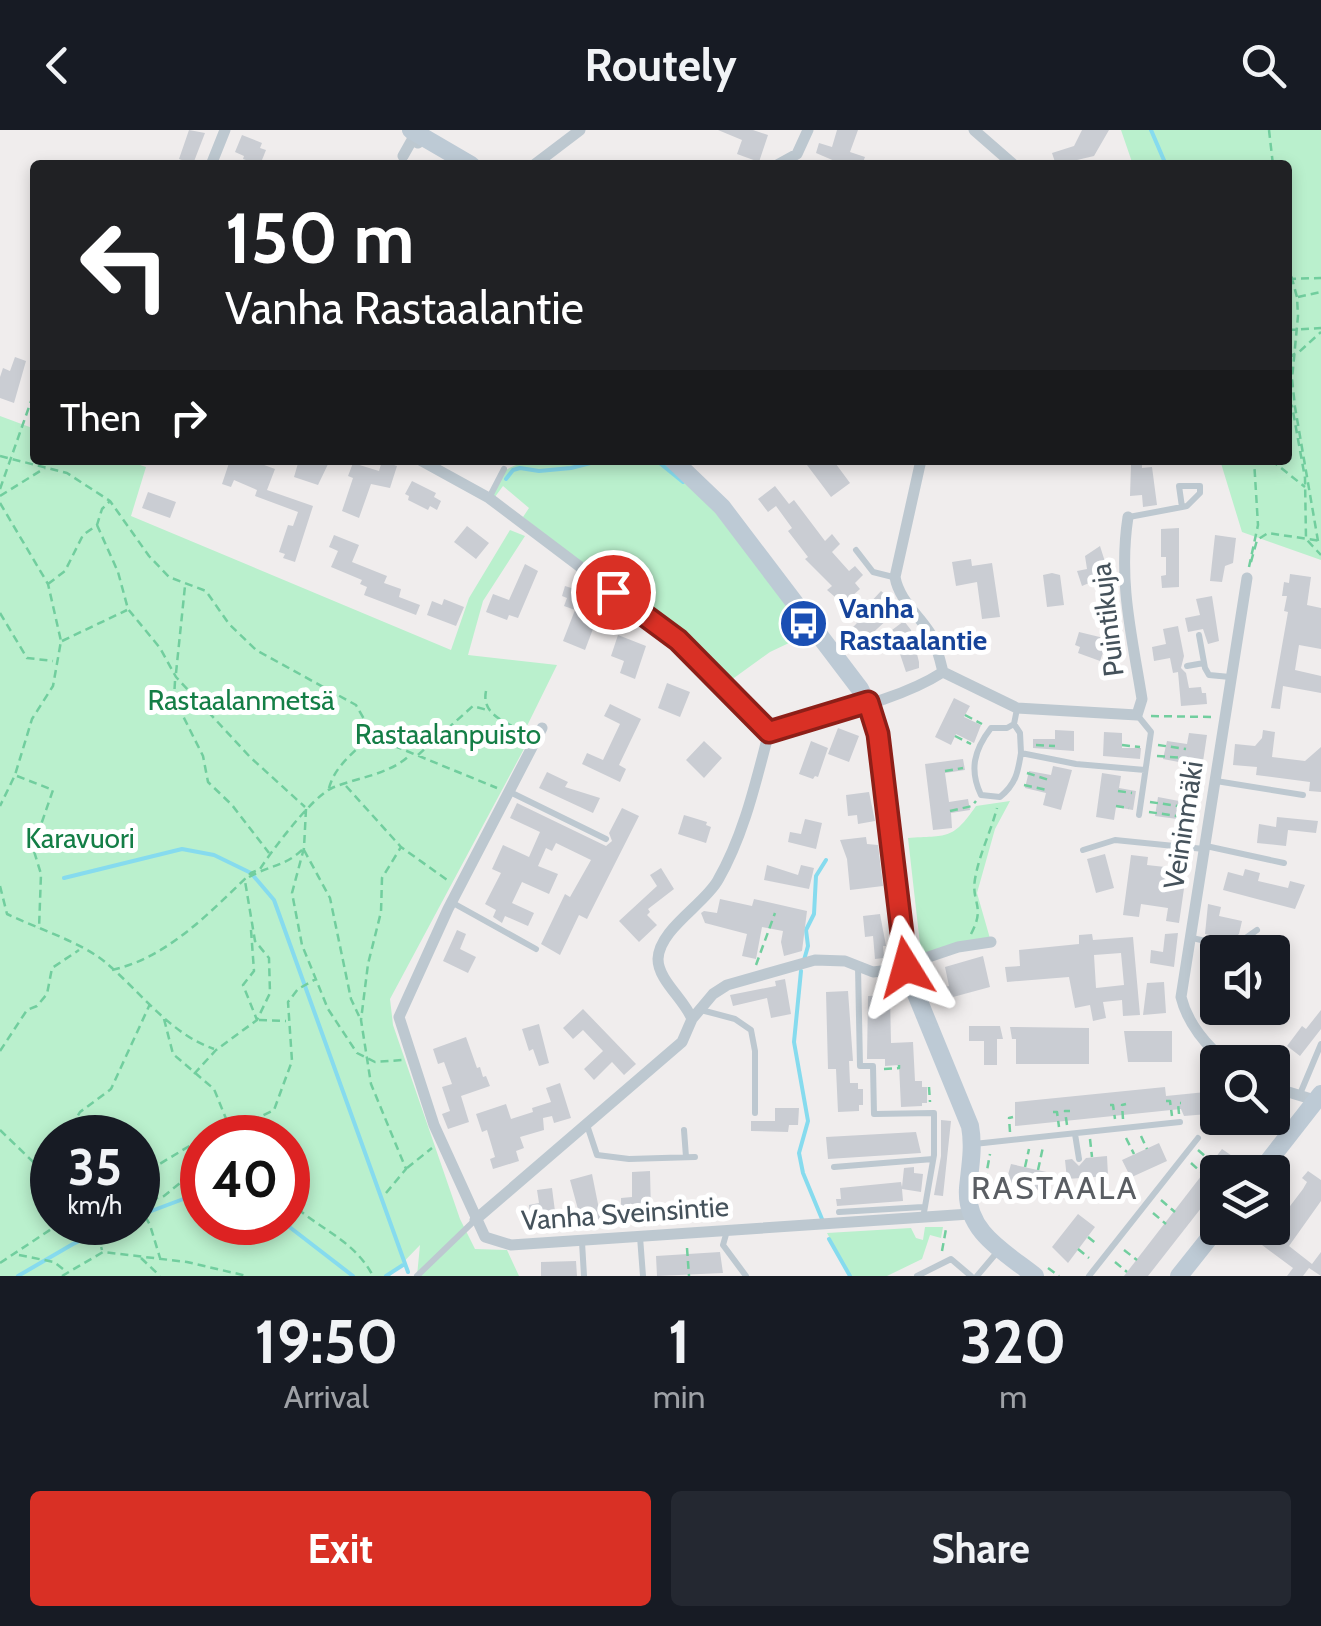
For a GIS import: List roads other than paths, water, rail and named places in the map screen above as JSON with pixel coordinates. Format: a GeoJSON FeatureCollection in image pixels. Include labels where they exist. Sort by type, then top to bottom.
{"type":"FeatureCollection","features":[{"type":"Feature","properties":{"kind":"street"},"geometry":{"type":"LineString","coordinates":[[213,160],[225,130]]}},
{"type":"Feature","properties":{"kind":"street"},"geometry":{"type":"LineString","coordinates":[[541,160],[580,130]]}},
{"type":"Feature","properties":{"kind":"street"},"geometry":{"type":"LineString","coordinates":[[787,160],[797,154],[808,130]]}},
{"type":"Feature","properties":{"kind":"street"},"geometry":{"type":"LineString","coordinates":[[974,130],[1008,160]]}},
{"type":"Feature","properties":{"kind":"street"},"geometry":{"type":"LineString","coordinates":[[398,159],[414,137],[461,160]]}},
{"type":"Feature","properties":{"kind":"street"},"geometry":{"type":"LineString","coordinates":[[797,154],[802,160]]}},
{"type":"Feature","properties":{"kind":"street"},"geometry":{"type":"LineString","coordinates":[[429,465],[489,498],[678,640],[769,732]]}},
{"type":"Feature","properties":{"kind":"street"},"geometry":{"type":"LineString","coordinates":[[677,465],[722,507],[868,702],[878,734],[906,967],[981,1144],[968,1188],[970,1214],[979,1230],[1036,1276]]}},
{"type":"Feature","properties":{"kind":"street"},"geometry":{"type":"LineString","coordinates":[[920,465],[894,578],[929,632],[942,672]]}},
{"type":"Feature","properties":{"kind":"street","name":"Puintikuja"},"geometry":{"type":"LineString","coordinates":[[1128,517],[1122,555],[1124,594],[1142,699],[1137,715]]}},
{"type":"Feature","properties":{"kind":"street","name":"Veininmäki"},"geometry":{"type":"LineString","coordinates":[[1210,1045],[1185,1014],[1181,997],[1247,578]]}},
{"type":"Feature","properties":{"kind":"street"},"geometry":{"type":"LineString","coordinates":[[769,732],[927,682],[942,672]]}},
{"type":"Feature","properties":{"kind":"street"},"geometry":{"type":"LineString","coordinates":[[942,672],[1017,708],[1137,715]]}},
{"type":"Feature","properties":{"kind":"street"},"geometry":{"type":"LineString","coordinates":[[696,1014],[661,973],[658,957],[664,940],[718,882],[749,804],[769,732]]}},
{"type":"Feature","properties":{"kind":"street"},"geometry":{"type":"LineString","coordinates":[[539,734],[404,999],[399,1017],[474,1220],[682,1042],[696,1014],[714,994],[741,981],[820,960],[858,965],[873,972],[906,967],[966,945],[991,942]]}},
{"type":"Feature","properties":{"kind":"street"},"geometry":{"type":"LineString","coordinates":[[1272,1155],[1314,1098]]}},
{"type":"Feature","properties":{"kind":"street","name":"Vanha Sveinsintie"},"geometry":{"type":"LineString","coordinates":[[474,1220],[494,1243],[512,1245],[727,1232],[923,1213],[970,1214]]}},
{"type":"Feature","properties":{"kind":"street"},"geometry":{"type":"LineString","coordinates":[[1180,1276],[1204,1245]]}},
{"type":"Feature","properties":{"kind":"lane"},"geometry":{"type":"LineString","coordinates":[[489,498],[504,469]]}},
{"type":"Feature","properties":{"kind":"lane"},"geometry":{"type":"LineString","coordinates":[[1128,517],[1182,507]]}},
{"type":"Feature","properties":{"kind":"lane"},"geometry":{"type":"LineString","coordinates":[[856,550],[873,572],[894,578]]}},
{"type":"Feature","properties":{"kind":"lane"},"geometry":{"type":"LineString","coordinates":[[1199,635],[1209,675],[1231,677]]}},
{"type":"Feature","properties":{"kind":"lane"},"geometry":{"type":"LineString","coordinates":[[1187,666],[1204,662]]}},
{"type":"Feature","properties":{"kind":"lane"},"geometry":{"type":"LineString","coordinates":[[1014,724],[991,728],[979,748],[973,767],[981,795],[1000,797],[1014,783],[1021,749],[1014,724],[1017,708]]}},
{"type":"Feature","properties":{"kind":"lane"},"geometry":{"type":"LineString","coordinates":[[1137,715],[1151,732],[1141,806]]}},
{"type":"Feature","properties":{"kind":"lane"},"geometry":{"type":"LineString","coordinates":[[1021,749],[1076,764],[1145,770]]}},
{"type":"Feature","properties":{"kind":"lane"},"geometry":{"type":"LineString","coordinates":[[1216,781],[1304,795]]}},
{"type":"Feature","properties":{"kind":"lane"},"geometry":{"type":"LineString","coordinates":[[510,792],[606,840]]}},
{"type":"Feature","properties":{"kind":"lane"},"geometry":{"type":"LineString","coordinates":[[1083,850],[1115,840],[1205,848],[1284,864]]}},
{"type":"Feature","properties":{"kind":"lane"},"geometry":{"type":"LineString","coordinates":[[452,902],[536,949]]}},
{"type":"Feature","properties":{"kind":"lane"},"geometry":{"type":"LineString","coordinates":[[1190,938],[1233,947],[1258,930]]}},
{"type":"Feature","properties":{"kind":"lane"},"geometry":{"type":"LineString","coordinates":[[839,1212],[923,1213],[933,1159],[934,1113],[874,1114],[873,1066],[860,1066],[858,965]]}},
{"type":"Feature","properties":{"kind":"lane"},"geometry":{"type":"LineString","coordinates":[[696,1014],[736,1019],[751,1030],[755,1050],[755,1113]]}},
{"type":"Feature","properties":{"kind":"lane"},"geometry":{"type":"LineString","coordinates":[[1314,1098],[1321,1044]]}},
{"type":"Feature","properties":{"kind":"lane"},"geometry":{"type":"LineString","coordinates":[[981,1144],[1176,1123]]}},
{"type":"Feature","properties":{"kind":"lane"},"geometry":{"type":"LineString","coordinates":[[587,1124],[597,1155],[629,1159],[691,1157],[684,1130]]}},
{"type":"Feature","properties":{"kind":"lane"},"geometry":{"type":"LineString","coordinates":[[1068,1135],[1078,1159]]}},
{"type":"Feature","properties":{"kind":"lane"},"geometry":{"type":"LineString","coordinates":[[1090,1276],[1198,1138]]}},
{"type":"Feature","properties":{"kind":"lane"},"geometry":{"type":"LineString","coordinates":[[834,1167],[933,1159]]}},
{"type":"Feature","properties":{"kind":"lane"},"geometry":{"type":"LineString","coordinates":[[417,1276],[474,1220]]}},
{"type":"Feature","properties":{"kind":"lane"},"geometry":{"type":"LineString","coordinates":[[727,1232],[723,1245],[746,1276]]}},
{"type":"Feature","properties":{"kind":"lane"},"geometry":{"type":"LineString","coordinates":[[640,1237],[643,1276]]}},
{"type":"Feature","properties":{"kind":"lane"},"geometry":{"type":"LineString","coordinates":[[582,1241],[584,1276]]}},
{"type":"Feature","properties":{"kind":"lane"},"geometry":{"type":"LineString","coordinates":[[917,1276],[951,1259],[974,1276],[1000,1248]]}},
{"type":"Feature","properties":{"kind":"waterway"},"geometry":{"type":"LineString","coordinates":[[1151,130],[1164,160]]}},
{"type":"Feature","properties":{"kind":"waterway"},"geometry":{"type":"LineString","coordinates":[[506,479],[520,468],[539,471],[583,465]]}},
{"type":"Feature","properties":{"kind":"waterway"},"geometry":{"type":"LineString","coordinates":[[662,465],[683,482]]}},
{"type":"Feature","properties":{"kind":"waterway"},"geometry":{"type":"LineString","coordinates":[[64,878],[182,849],[214,855],[251,873],[274,900],[408,1272]]}},
{"type":"Feature","properties":{"kind":"waterway"},"geometry":{"type":"LineString","coordinates":[[804,960],[808,946],[806,930],[814,914],[816,876],[826,860]]}},
{"type":"Feature","properties":{"kind":"waterway"},"geometry":{"type":"LineString","coordinates":[[801,971],[794,1042],[808,1121],[799,1153],[822,1219]]}},
{"type":"Feature","properties":{"kind":"waterway"},"geometry":{"type":"LineString","coordinates":[[160,1208],[180,1200]]}},
{"type":"Feature","properties":{"kind":"waterway"},"geometry":{"type":"LineString","coordinates":[[829,1239],[850,1276]]}},
{"type":"Feature","properties":{"kind":"waterway"},"geometry":{"type":"LineString","coordinates":[[310,1243],[353,1276]]}},
{"type":"Feature","properties":{"kind":"waterway"},"geometry":{"type":"LineString","coordinates":[[18,1276],[71,1245]]}},
{"type":"Feature","properties":{"kind":"waterway"},"geometry":{"type":"LineString","coordinates":[[386,1276],[403,1265]]}},
{"type":"Feature","properties":{"kind":"place","name":"Vanha Rastaalantie"},"geometry":{"type":"Point","coordinates":[804,624]}},
{"type":"Feature","properties":{"kind":"district","name":"RASTAALA"},"geometry":{"type":"Point","coordinates":[1055,1188]}},
{"type":"Feature","properties":{"kind":"park label","name":"Rastaalanmetsä"},"geometry":{"type":"Point","coordinates":[241,700]}},
{"type":"Feature","properties":{"kind":"park label","name":"Rastaalanpuisto"},"geometry":{"type":"Point","coordinates":[448,734]}},
{"type":"Feature","properties":{"kind":"park label","name":"Karavuori"},"geometry":{"type":"Point","coordinates":[80,838]}}]}
